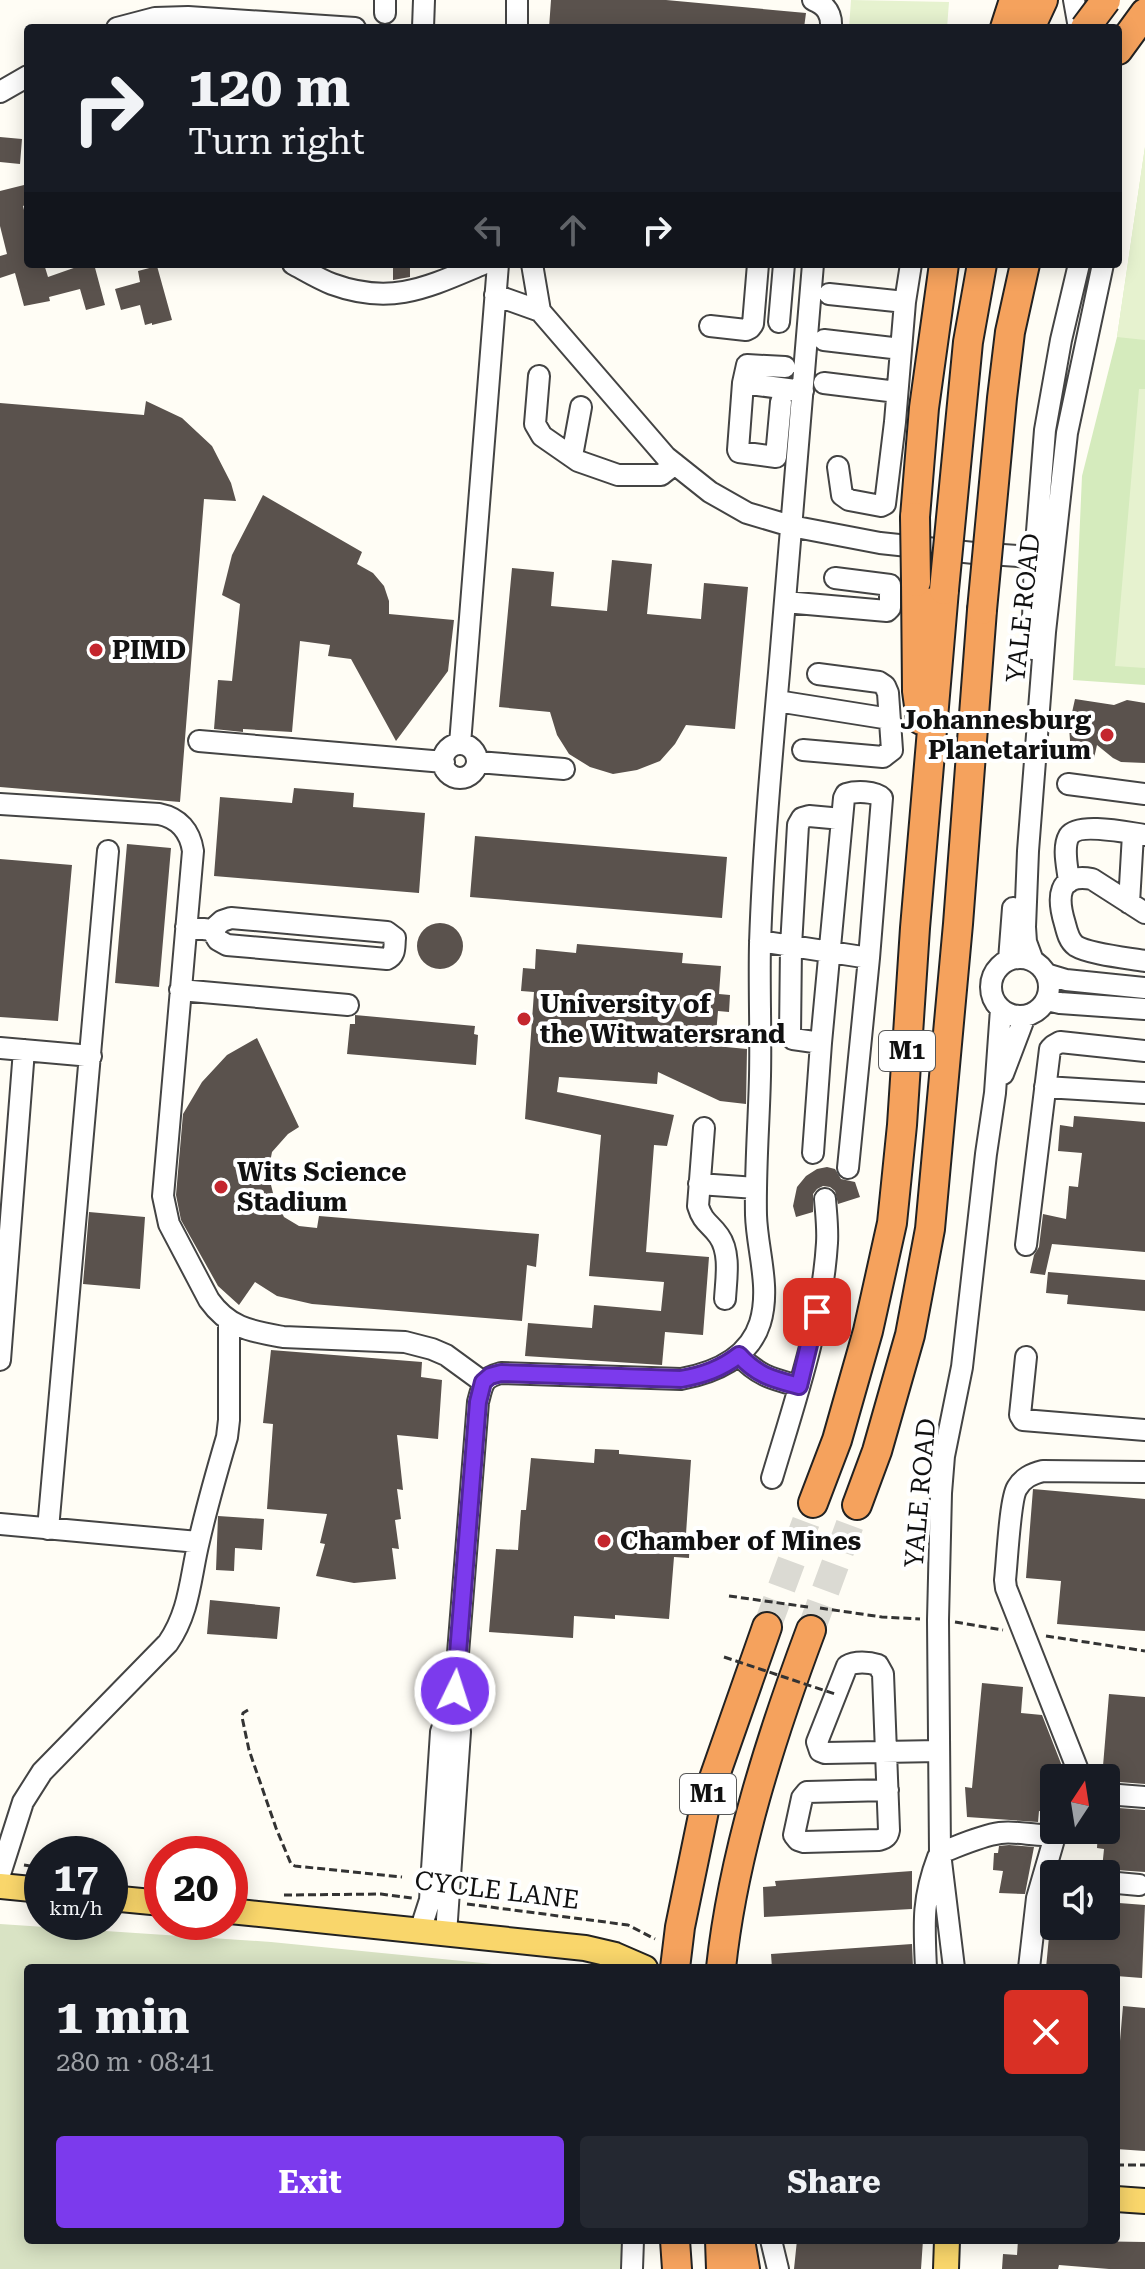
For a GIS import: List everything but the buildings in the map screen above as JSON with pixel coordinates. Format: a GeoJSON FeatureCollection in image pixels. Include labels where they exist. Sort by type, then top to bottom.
{"type":"FeatureCollection","features":[{"type":"Feature","properties":{"kind":"highway"},"geometry":{"type":"LineString","coordinates":[[1006,24],[1014,0]]}},
{"type":"Feature","properties":{"kind":"highway"},"geometry":{"type":"LineString","coordinates":[[1032,24],[1043,0]]}},
{"type":"Feature","properties":{"kind":"highway"},"geometry":{"type":"LineString","coordinates":[[1088,24],[1106,0]]}},
{"type":"Feature","properties":{"kind":"highway"},"geometry":{"type":"LineString","coordinates":[[1122,45],[1145,13]]}},
{"type":"Feature","properties":{"kind":"highway"},"geometry":{"type":"LineString","coordinates":[[929,760],[917,691],[915,517],[924,408],[943,268]]}},
{"type":"Feature","properties":{"kind":"highway","name":"M1"},"geometry":{"type":"LineString","coordinates":[[813,1503],[837,1440],[864,1345],[892,1223],[944,590],[968,342],[981,268]]}},
{"type":"Feature","properties":{"kind":"highway","name":"M1"},"geometry":{"type":"LineString","coordinates":[[857,1505],[877,1451],[910,1335],[930,1229],[1005,372],[1024,268]]}},
{"type":"Feature","properties":{"kind":"highway","name":"M1"},"geometry":{"type":"LineString","coordinates":[[676,1960],[706,1801],[767,1627]]}},
{"type":"Feature","properties":{"kind":"highway","name":"M1"},"geometry":{"type":"LineString","coordinates":[[721,1964],[724,1933],[750,1817],[811,1630]]}},
{"type":"Feature","properties":{"kind":"highway"},"geometry":{"type":"LineString","coordinates":[[663,2244],[664,2269]]}},
{"type":"Feature","properties":{"kind":"highway"},"geometry":{"type":"LineString","coordinates":[[675,2244],[677,2269]]}},
{"type":"Feature","properties":{"kind":"highway"},"geometry":{"type":"LineString","coordinates":[[720,2244],[721,2269]]}},
{"type":"Feature","properties":{"kind":"highway"},"geometry":{"type":"LineString","coordinates":[[741,2244],[745,2269]]}},
{"type":"Feature","properties":{"kind":"main road"},"geometry":{"type":"LineString","coordinates":[[0,1886],[24,1888]]}},
{"type":"Feature","properties":{"kind":"main road"},"geometry":{"type":"LineString","coordinates":[[248,1913],[585,1948],[636,1964]]}},
{"type":"Feature","properties":{"kind":"main road"},"geometry":{"type":"LineString","coordinates":[[1120,2199],[1145,2201]]}},
{"type":"Feature","properties":{"kind":"main road"},"geometry":{"type":"LineString","coordinates":[[946,2269],[947,2244]]}},
{"type":"Feature","properties":{"kind":"street"},"geometry":{"type":"LineString","coordinates":[[423,24],[424,0]]}},
{"type":"Feature","properties":{"kind":"street"},"geometry":{"type":"LineString","coordinates":[[517,0],[517,24]]}},
{"type":"Feature","properties":{"kind":"street"},"geometry":{"type":"LineString","coordinates":[[813,0],[829,12],[830,24]]}},
{"type":"Feature","properties":{"kind":"street"},"geometry":{"type":"LineString","coordinates":[[1074,0],[1078,24]]}},
{"type":"Feature","properties":{"kind":"street"},"geometry":{"type":"LineString","coordinates":[[1094,0],[1098,24]]}},
{"type":"Feature","properties":{"kind":"street"},"geometry":{"type":"LineString","coordinates":[[132,24],[155,18],[188,17],[294,24]]}},
{"type":"Feature","properties":{"kind":"street"},"geometry":{"type":"LineString","coordinates":[[0,92],[24,78]]}},
{"type":"Feature","properties":{"kind":"street"},"geometry":{"type":"LineString","coordinates":[[301,268],[333,284],[382,295],[421,290],[473,268]]}},
{"type":"Feature","properties":{"kind":"street"},"geometry":{"type":"LineString","coordinates":[[460,744],[498,268]]}},
{"type":"Feature","properties":{"kind":"street"},"geometry":{"type":"LineString","coordinates":[[533,268],[540,311]]}},
{"type":"Feature","properties":{"kind":"street"},"geometry":{"type":"LineString","coordinates":[[710,326],[750,328],[753,324],[758,268]]}},
{"type":"Feature","properties":{"kind":"street"},"geometry":{"type":"LineString","coordinates":[[779,322],[784,268]]}},
{"type":"Feature","properties":{"kind":"street"},"geometry":{"type":"LineString","coordinates":[[446,1934],[439,1901],[441,1732],[455,1691],[478,1402],[483,1382],[501,1373],[681,1379],[701,1376],[739,1355],[753,1338],[760,1322],[764,1287],[756,1218],[756,1188],[760,941],[813,268]]}},
{"type":"Feature","properties":{"kind":"street"},"geometry":{"type":"LineString","coordinates":[[838,467],[842,495],[849,500],[881,506],[885,504],[910,268]]}},
{"type":"Feature","properties":{"kind":"street","name":"YALE ROAD"},"geometry":{"type":"LineString","coordinates":[[1009,960],[1032,725],[1045,632],[1045,430],[1078,268]]}},
{"type":"Feature","properties":{"kind":"street","name":"YALE ROAD"},"geometry":{"type":"LineString","coordinates":[[1045,558],[1067,433],[1102,268]]}},
{"type":"Feature","properties":{"kind":"street"},"geometry":{"type":"LineString","coordinates":[[829,294],[905,302]]}},
{"type":"Feature","properties":{"kind":"street"},"geometry":{"type":"LineString","coordinates":[[495,295],[540,311],[675,464],[710,492],[747,513],[791,526],[880,543],[1045,558]]}},
{"type":"Feature","properties":{"kind":"street"},"geometry":{"type":"LineString","coordinates":[[824,340],[901,349]]}},
{"type":"Feature","properties":{"kind":"street"},"geometry":{"type":"LineString","coordinates":[[781,402],[776,457],[739,452],[747,365],[785,367]]}},
{"type":"Feature","properties":{"kind":"street"},"geometry":{"type":"LineString","coordinates":[[539,376],[535,424],[542,436],[578,461],[618,475],[661,475],[675,464]]}},
{"type":"Feature","properties":{"kind":"street"},"geometry":{"type":"LineString","coordinates":[[743,383],[803,391]]}},
{"type":"Feature","properties":{"kind":"street"},"geometry":{"type":"LineString","coordinates":[[824,383],[897,392]]}},
{"type":"Feature","properties":{"kind":"street"},"geometry":{"type":"LineString","coordinates":[[572,456],[581,407]]}},
{"type":"Feature","properties":{"kind":"street"},"geometry":{"type":"LineString","coordinates":[[785,602],[887,611],[890,608],[890,585],[835,578]]}},
{"type":"Feature","properties":{"kind":"street"},"geometry":{"type":"LineString","coordinates":[[803,750],[883,757],[892,750],[885,686],[879,682],[818,674]]}},
{"type":"Feature","properties":{"kind":"street"},"geometry":{"type":"LineString","coordinates":[[777,701],[890,719]]}},
{"type":"Feature","properties":{"kind":"street","name":"YALE ROAD"},"geometry":{"type":"LineString","coordinates":[[1032,725],[1025,927],[1026,942],[1039,967]]}},
{"type":"Feature","properties":{"kind":"street"},"geometry":{"type":"LineString","coordinates":[[199,741],[444,762]]}},
{"type":"Feature","properties":{"kind":"street"},"geometry":{"type":"LineString","coordinates":[[460,744],[470,747],[477,755],[478,762],[471,774],[461,778],[451,775],[444,767],[444,756],[450,747],[460,744]]}},
{"type":"Feature","properties":{"kind":"street"},"geometry":{"type":"LineString","coordinates":[[478,762],[564,769]]}},
{"type":"Feature","properties":{"kind":"street"},"geometry":{"type":"LineString","coordinates":[[1068,784],[1145,794]]}},
{"type":"Feature","properties":{"kind":"street"},"geometry":{"type":"LineString","coordinates":[[813,1153],[846,794],[878,794],[882,798],[848,1168]]}},
{"type":"Feature","properties":{"kind":"street"},"geometry":{"type":"LineString","coordinates":[[0,804],[159,814],[176,821],[189,835],[193,851],[163,1184],[169,1224],[209,1300],[229,1322],[250,1331],[283,1337],[405,1342],[446,1355],[483,1382]]}},
{"type":"Feature","properties":{"kind":"street"},"geometry":{"type":"LineString","coordinates":[[821,1043],[793,1039],[790,1035],[798,825],[802,818],[809,816],[842,819]]}},
{"type":"Feature","properties":{"kind":"street"},"geometry":{"type":"LineString","coordinates":[[1069,882],[1066,850],[1071,833],[1078,830],[1108,830],[1139,835],[1137,908]]}},
{"type":"Feature","properties":{"kind":"street"},"geometry":{"type":"LineString","coordinates":[[48,1529],[108,851]]}},
{"type":"Feature","properties":{"kind":"street"},"geometry":{"type":"LineString","coordinates":[[1137,908],[1092,879],[1069,882],[1060,892],[1059,903],[1070,940],[1078,948],[1145,961]]}},
{"type":"Feature","properties":{"kind":"street"},"geometry":{"type":"LineString","coordinates":[[186,927],[212,930],[231,918],[387,932],[395,938],[394,952],[387,959],[227,945],[218,940],[212,930]]}},
{"type":"Feature","properties":{"kind":"street"},"geometry":{"type":"LineString","coordinates":[[760,941],[869,958]]}},
{"type":"Feature","properties":{"kind":"street"},"geometry":{"type":"LineString","coordinates":[[1039,967],[1049,991],[1047,1000],[1034,1013],[1025,1016],[1008,1014],[1001,1009],[993,1000],[993,976],[999,966],[1017,958],[1039,967],[1066,980],[1145,988]]}},
{"type":"Feature","properties":{"kind":"street"},"geometry":{"type":"LineString","coordinates":[[180,990],[348,1005]]}},
{"type":"Feature","properties":{"kind":"street"},"geometry":{"type":"LineString","coordinates":[[1047,1000],[1145,1009]]}},
{"type":"Feature","properties":{"kind":"street","name":"YALE ROAD"},"geometry":{"type":"LineString","coordinates":[[954,1964],[940,1853],[938,1620],[944,1456],[962,1367],[995,1093],[1001,1009]]}},
{"type":"Feature","properties":{"kind":"street","name":"YALE ROAD"},"geometry":{"type":"LineString","coordinates":[[995,1093],[1025,1016]]}},
{"type":"Feature","properties":{"kind":"street"},"geometry":{"type":"LineString","coordinates":[[1026,1245],[1050,1049],[1060,1042],[1145,1051]]}},
{"type":"Feature","properties":{"kind":"street"},"geometry":{"type":"LineString","coordinates":[[0,1048],[91,1056]]}},
{"type":"Feature","properties":{"kind":"street"},"geometry":{"type":"LineString","coordinates":[[0,1360],[24,1050]]}},
{"type":"Feature","properties":{"kind":"street"},"geometry":{"type":"LineString","coordinates":[[1045,1087],[1145,1093]]}},
{"type":"Feature","properties":{"kind":"street"},"geometry":{"type":"LineString","coordinates":[[704,1128],[698,1206],[701,1218],[721,1238],[725,1250],[725,1299]]}},
{"type":"Feature","properties":{"kind":"street"},"geometry":{"type":"LineString","coordinates":[[699,1184],[756,1188]]}},
{"type":"Feature","properties":{"kind":"street"},"geometry":{"type":"LineString","coordinates":[[772,1478],[799,1386],[822,1287],[827,1240],[825,1199]]}},
{"type":"Feature","properties":{"kind":"street"},"geometry":{"type":"LineString","coordinates":[[0,1874],[23,1802],[42,1772],[168,1643],[180,1625],[198,1542],[227,1437],[229,1322]]}},
{"type":"Feature","properties":{"kind":"street"},"geometry":{"type":"LineString","coordinates":[[739,1355],[750,1368],[765,1377],[799,1386]]}},
{"type":"Feature","properties":{"kind":"street"},"geometry":{"type":"LineString","coordinates":[[1026,1357],[1020,1415],[1023,1420],[1145,1430]]}},
{"type":"Feature","properties":{"kind":"street"},"geometry":{"type":"LineString","coordinates":[[1075,1764],[1006,1588],[1014,1492],[1031,1474],[1043,1471],[1144,1473]]}},
{"type":"Feature","properties":{"kind":"street"},"geometry":{"type":"LineString","coordinates":[[0,1524],[198,1542]]}},
{"type":"Feature","properties":{"kind":"street"},"geometry":{"type":"LineString","coordinates":[[888,1790],[807,1792],[802,1798],[794,1835],[804,1842],[885,1839],[889,1830],[888,1790],[887,1752],[881,1669],[873,1664],[850,1664],[844,1670],[817,1742],[820,1751],[887,1752],[939,1751]]}},
{"type":"Feature","properties":{"kind":"street"},"geometry":{"type":"LineString","coordinates":[[1120,1795],[1145,1797]]}},
{"type":"Feature","properties":{"kind":"street"},"geometry":{"type":"LineString","coordinates":[[940,1853],[996,1834],[1040,1833]]}},
{"type":"Feature","properties":{"kind":"street","name":"YALE ROAD"},"geometry":{"type":"LineString","coordinates":[[926,1964],[925,1898],[940,1853]]}},
{"type":"Feature","properties":{"kind":"street"},"geometry":{"type":"LineString","coordinates":[[1120,1883],[1139,1885]]}},
{"type":"Feature","properties":{"kind":"street"},"geometry":{"type":"LineString","coordinates":[[1029,1964],[1035,1908],[1040,1896]]}},
{"type":"Feature","properties":{"kind":"street"},"geometry":{"type":"LineString","coordinates":[[420,1931],[439,1901]]}},
{"type":"Feature","properties":{"kind":"street"},"geometry":{"type":"LineString","coordinates":[[632,2269],[633,2244]]}},
{"type":"Feature","properties":{"kind":"street"},"geometry":{"type":"LineString","coordinates":[[772,2244],[778,2269]]}},
{"type":"Feature","properties":{"kind":"path"},"geometry":{"type":"LineString","coordinates":[[729,1596],[882,1617]]}},
{"type":"Feature","properties":{"kind":"path"},"geometry":{"type":"LineString","coordinates":[[724,1657],[835,1694]]}},
{"type":"Feature","properties":{"kind":"path"},"geometry":{"type":"LineString","coordinates":[[248,1710],[242,1717],[249,1750],[291,1864],[402,1877]]}},
{"type":"Feature","properties":{"kind":"path","name":"CYCLE LANE"},"geometry":{"type":"LineString","coordinates":[[276,1899],[287,1893],[381,1894],[628,1925],[676,1960]]}},
{"type":"Feature","properties":{"kind":"path"},"geometry":{"type":"LineString","coordinates":[[1120,2165],[1145,2165]]}},
{"type":"Feature","properties":{"kind":"green space"},"geometry":{"type":"Polygon","coordinates":[[[851,0],[949,2],[947,24],[849,24],[851,0]]]}},
{"type":"Feature","properties":{"kind":"green space"},"geometry":{"type":"Polygon","coordinates":[[[1145,147],[1145,685],[1073,680],[1082,476],[1117,337],[1145,147]]]}},
{"type":"Feature","properties":{"kind":"green space"},"geometry":{"type":"Polygon","coordinates":[[[1145,147],[1145,340],[1117,337],[1145,147]]]}},
{"type":"Feature","properties":{"kind":"green space"},"geometry":{"type":"Polygon","coordinates":[[[1139,389],[1145,389],[1145,668],[1115,666],[1139,389]]]}},
{"type":"Feature","properties":{"kind":"green space"},"geometry":{"type":"Polygon","coordinates":[[[0,1924],[24,1926],[24,1940],[128,1940],[128,1933],[144,1934],[144,1940],[271,1942],[492,1964],[24,1964],[24,2244],[622,2244],[620,2269],[0,2269],[0,1924]]]}},
{"type":"Feature","properties":{"kind":"tunnel"},"geometry":{"type":"LineString","coordinates":[[767,1627],[813,1503]]}},
{"type":"Feature","properties":{"kind":"tunnel"},"geometry":{"type":"LineString","coordinates":[[811,1630],[857,1505]]}},
{"type":"Feature","properties":{"kind":"place","name":"PIMD"},"geometry":{"type":"Point","coordinates":[96,650]}},
{"type":"Feature","properties":{"kind":"place","name":"Johannesburg Planetarium"},"geometry":{"type":"Point","coordinates":[1107,735]}},
{"type":"Feature","properties":{"kind":"place","name":"University of the Witwatersrand"},"geometry":{"type":"Point","coordinates":[524,1019]}},
{"type":"Feature","properties":{"kind":"place","name":"Wits Science Stadium"},"geometry":{"type":"Point","coordinates":[221,1187]}},
{"type":"Feature","properties":{"kind":"place","name":"Chamber of Mines"},"geometry":{"type":"Point","coordinates":[604,1541]}},
{"type":"Feature","properties":{"kind":"route"},"geometry":{"type":"LineString","coordinates":[[455,1691],[478,1402],[483,1382],[501,1373],[681,1379],[701,1376],[739,1355],[750,1368],[765,1377],[799,1386],[817,1312]]}}]}
